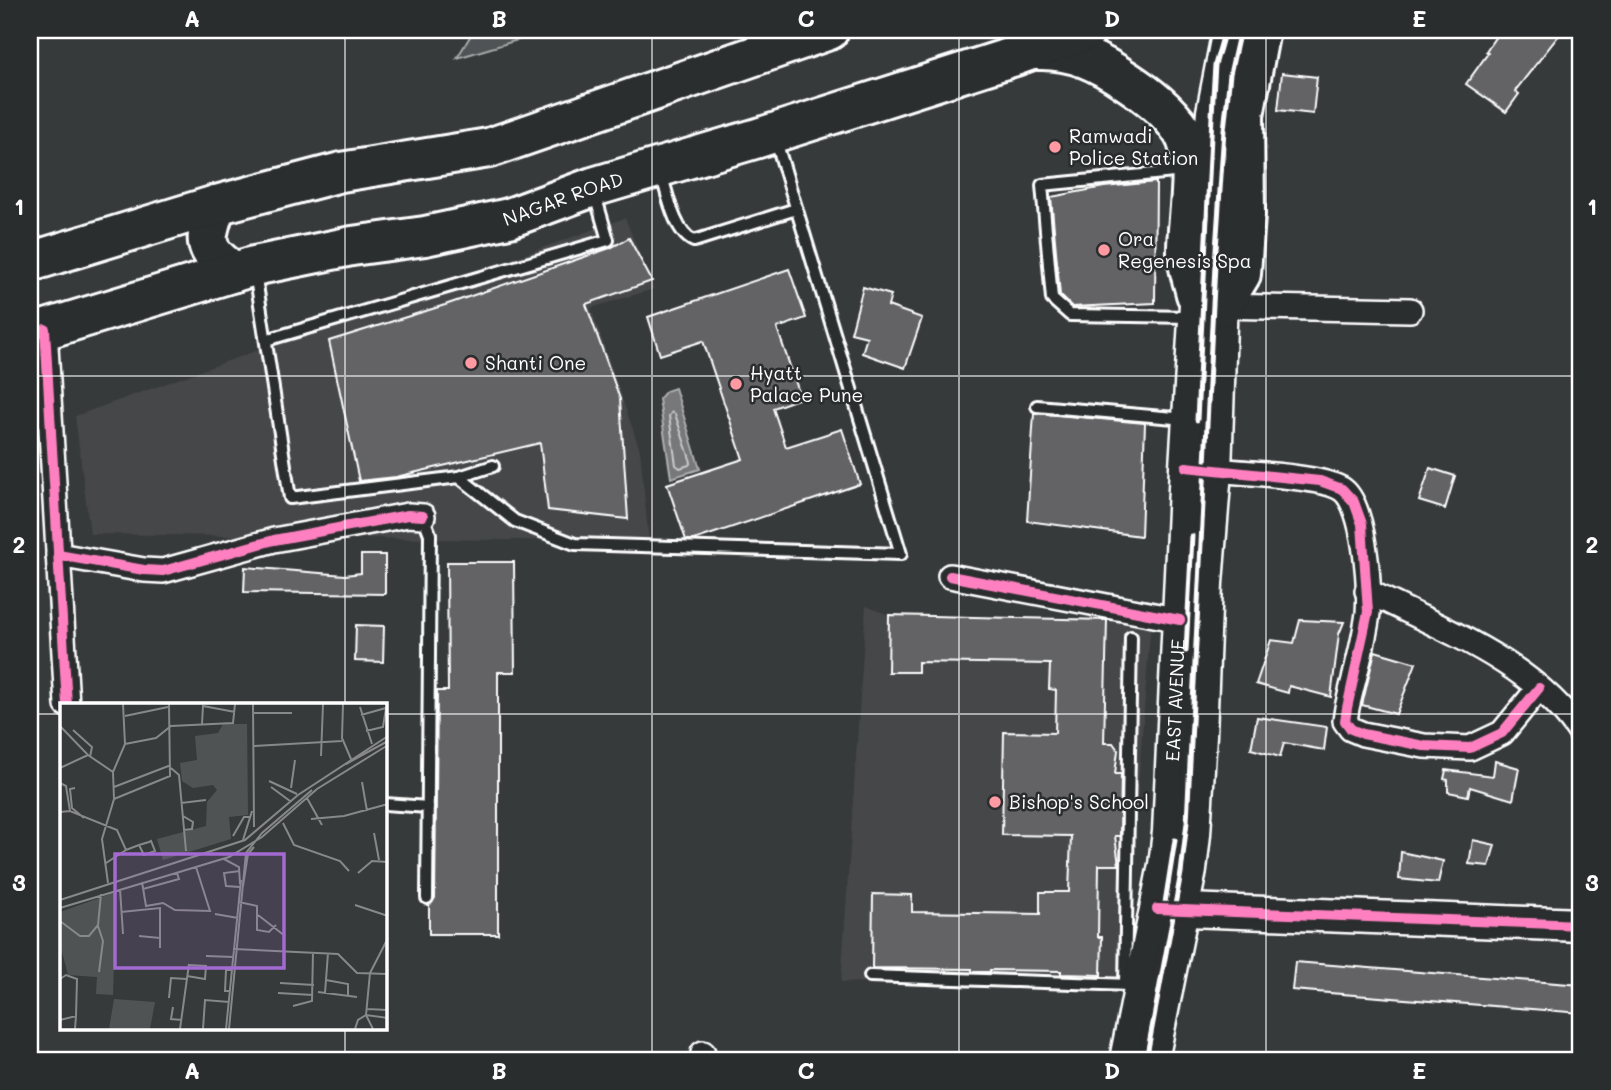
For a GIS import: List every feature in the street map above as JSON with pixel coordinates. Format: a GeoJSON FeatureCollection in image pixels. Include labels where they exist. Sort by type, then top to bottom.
{"type":"FeatureCollection","features":[{"type":"Feature","properties":{"kind":"highway"},"geometry":{"type":"LineString","coordinates":[[30,262],[216,205],[341,172],[489,148],[829,30]]}},
{"type":"Feature","properties":{"kind":"highway","name":"NAGAR ROAD"},"geometry":{"type":"LineString","coordinates":[[38,331],[244,269],[352,246],[425,236],[509,218],[593,187],[773,133],[1087,30]]}},
{"type":"Feature","properties":{"kind":"highway"},"geometry":{"type":"LineString","coordinates":[[1032,50],[1057,49],[1088,57],[1160,104],[1184,133],[1189,150],[1190,170],[1187,254],[1202,306],[1241,274],[1245,215],[1244,115],[1261,30]]}},
{"type":"Feature","properties":{"kind":"highway"},"geometry":{"type":"LineString","coordinates":[[216,205],[207,231],[208,245],[216,259],[244,269]]}},
{"type":"Feature","properties":{"kind":"highway"},"geometry":{"type":"LineString","coordinates":[[164,221],[183,238],[188,250],[188,266],[182,288]]}},
{"type":"Feature","properties":{"kind":"main road"},"geometry":{"type":"LineString","coordinates":[[1202,306],[1213,112],[1229,30]]}},
{"type":"Feature","properties":{"kind":"main road"},"geometry":{"type":"LineString","coordinates":[[1202,306],[1229,107],[1247,30]]}},
{"type":"Feature","properties":{"kind":"main road","name":"EAST AVENUE"},"geometry":{"type":"LineString","coordinates":[[1126,1060],[1133,985],[1148,909],[1169,832],[1180,620],[1201,469],[1189,420],[1202,306]]}},
{"type":"Feature","properties":{"kind":"main road","name":"EAST AVENUE"},"geometry":{"type":"LineString","coordinates":[[1152,1060],[1148,909],[1194,834],[1206,583],[1201,469],[1202,306]]}},
{"type":"Feature","properties":{"kind":"main road"},"geometry":{"type":"LineString","coordinates":[[1148,909],[1581,925]]}},
{"type":"Feature","properties":{"kind":"street"},"geometry":{"type":"LineString","coordinates":[[1202,306],[1410,310]]}},
{"type":"Feature","properties":{"kind":"street"},"geometry":{"type":"LineString","coordinates":[[38,331],[58,555],[67,703]]}},
{"type":"Feature","properties":{"kind":"street"},"geometry":{"type":"LineString","coordinates":[[1201,469],[1320,481],[1342,489],[1354,502],[1362,524],[1368,612],[1345,721],[1351,729],[1363,734],[1424,746],[1470,748],[1502,733],[1539,688]]}},
{"type":"Feature","properties":{"kind":"street"},"geometry":{"type":"LineString","coordinates":[[58,555],[163,571],[300,535],[408,515],[423,516]]}},
{"type":"Feature","properties":{"kind":"street"},"geometry":{"type":"LineString","coordinates":[[950,576],[1180,620]]}},
{"type":"Feature","properties":{"kind":"street"},"geometry":{"type":"LineString","coordinates":[[1367,591],[1480,648],[1539,688],[1567,713],[1581,734]]}},
{"type":"Feature","properties":{"kind":"lane"},"geometry":{"type":"LineString","coordinates":[[459,477],[515,521],[575,544],[901,554],[773,133]]}},
{"type":"Feature","properties":{"kind":"lane"},"geometry":{"type":"LineString","coordinates":[[659,168],[679,229],[694,241],[796,209]]}},
{"type":"Feature","properties":{"kind":"lane"},"geometry":{"type":"LineString","coordinates":[[1190,170],[1042,185],[1052,299],[1070,315],[1202,306]]}},
{"type":"Feature","properties":{"kind":"lane"},"geometry":{"type":"LineString","coordinates":[[266,340],[608,240],[593,187]]}},
{"type":"Feature","properties":{"kind":"lane"},"geometry":{"type":"LineString","coordinates":[[244,269],[266,340],[290,498],[459,477],[493,466]]}},
{"type":"Feature","properties":{"kind":"lane"},"geometry":{"type":"LineString","coordinates":[[1037,405],[1189,420]]}},
{"type":"Feature","properties":{"kind":"lane"},"geometry":{"type":"LineString","coordinates":[[423,516],[430,534],[427,898]]}},
{"type":"Feature","properties":{"kind":"lane"},"geometry":{"type":"LineString","coordinates":[[1131,637],[1148,909]]}},
{"type":"Feature","properties":{"kind":"lane"},"geometry":{"type":"LineString","coordinates":[[387,804],[428,807]]}},
{"type":"Feature","properties":{"kind":"lane"},"geometry":{"type":"LineString","coordinates":[[870,976],[1133,985]]}},
{"type":"Feature","properties":{"kind":"shaded area"},"geometry":{"type":"Polygon","coordinates":[[[474,30],[552,30],[457,58],[474,30]]]}},
{"type":"Feature","properties":{"kind":"shaded area","name":"Shanti One"},"geometry":{"type":"Polygon","coordinates":[[[625,218],[654,289],[591,308],[640,450],[649,542],[90,534],[75,416],[625,218]]]}},
{"type":"Feature","properties":{"kind":"shaded area","name":"Bishop's School"},"geometry":{"type":"Polygon","coordinates":[[[866,606],[889,615],[1151,621],[1122,991],[841,982],[866,606]]]}},
{"type":"Feature","properties":{"kind":"water"},"geometry":{"type":"Polygon","coordinates":[[[675,388],[700,469],[671,478],[659,399],[666,391],[675,388]]]}},
{"type":"Feature","properties":{"kind":"building"},"geometry":{"type":"Polygon","coordinates":[[[1500,30],[1563,30],[1515,91],[1519,94],[1506,112],[1466,84],[1500,30]]]}},
{"type":"Feature","properties":{"kind":"building"},"geometry":{"type":"Polygon","coordinates":[[[1282,73],[1317,77],[1313,114],[1278,110],[1282,73]]]}},
{"type":"Feature","properties":{"kind":"building","name":"Ora Regenesis Spa"},"geometry":{"type":"Polygon","coordinates":[[[1156,182],[1155,303],[1072,307],[1060,295],[1051,197],[1104,187],[1156,182]]]}},
{"type":"Feature","properties":{"kind":"building","name":"Shanti One"},"geometry":{"type":"Polygon","coordinates":[[[629,238],[652,281],[586,304],[620,399],[628,519],[548,510],[540,443],[396,477],[359,481],[329,341],[445,305],[610,248],[629,238]]]}},
{"type":"Feature","properties":{"kind":"building"},"geometry":{"type":"Polygon","coordinates":[[[789,269],[806,318],[777,328],[801,398],[773,408],[786,447],[842,429],[860,484],[694,540],[686,540],[667,484],[743,459],[703,341],[660,355],[648,317],[789,269]]]}},
{"type":"Feature","properties":{"kind":"building"},"geometry":{"type":"Polygon","coordinates":[[[863,287],[891,295],[888,306],[922,318],[905,368],[862,353],[867,337],[851,333],[863,287]]]}},
{"type":"Feature","properties":{"kind":"building"},"geometry":{"type":"Polygon","coordinates":[[[1034,413],[1145,423],[1141,536],[1027,521],[1034,413]]]}},
{"type":"Feature","properties":{"kind":"building"},"geometry":{"type":"Polygon","coordinates":[[[1430,468],[1455,476],[1445,509],[1419,501],[1430,468]]]}},
{"type":"Feature","properties":{"kind":"building"},"geometry":{"type":"Polygon","coordinates":[[[361,555],[385,555],[385,594],[244,592],[245,567],[345,575],[361,573],[361,555]]]}},
{"type":"Feature","properties":{"kind":"building"},"geometry":{"type":"Polygon","coordinates":[[[447,562],[514,562],[515,672],[498,672],[498,934],[429,934],[429,905],[435,898],[437,691],[448,691],[447,562]]]}},
{"type":"Feature","properties":{"kind":"building"},"geometry":{"type":"Polygon","coordinates":[[[889,615],[1107,620],[1104,743],[1113,743],[1118,750],[1115,774],[1121,774],[1120,836],[1115,836],[1119,865],[1099,865],[1098,937],[1102,937],[1101,975],[1061,974],[1061,971],[972,972],[972,969],[872,968],[873,894],[912,895],[912,912],[1040,914],[1040,892],[1069,892],[1071,836],[1002,835],[1004,732],[1055,733],[1056,690],[1049,689],[1050,664],[918,662],[918,672],[888,672],[889,615]]]}},
{"type":"Feature","properties":{"kind":"building"},"geometry":{"type":"Polygon","coordinates":[[[1300,620],[1344,622],[1339,634],[1331,697],[1289,686],[1288,693],[1256,684],[1271,640],[1294,643],[1300,620]]]}},
{"type":"Feature","properties":{"kind":"building"},"geometry":{"type":"Polygon","coordinates":[[[356,625],[384,626],[383,662],[355,661],[356,625]]]}},
{"type":"Feature","properties":{"kind":"building"},"geometry":{"type":"Polygon","coordinates":[[[1375,651],[1416,663],[1396,714],[1362,705],[1375,651]]]}},
{"type":"Feature","properties":{"kind":"building"},"geometry":{"type":"Polygon","coordinates":[[[1257,717],[1327,727],[1324,750],[1284,743],[1280,757],[1251,749],[1257,717]]]}},
{"type":"Feature","properties":{"kind":"building"},"geometry":{"type":"Polygon","coordinates":[[[1495,761],[1519,768],[1513,800],[1470,787],[1468,796],[1448,792],[1448,780],[1444,779],[1446,770],[1493,776],[1495,761]]]}},
{"type":"Feature","properties":{"kind":"building"},"geometry":{"type":"Polygon","coordinates":[[[1473,840],[1495,845],[1489,866],[1469,864],[1473,840]]]}},
{"type":"Feature","properties":{"kind":"building"},"geometry":{"type":"Polygon","coordinates":[[[1401,852],[1443,861],[1438,883],[1399,879],[1401,852]]]}},
{"type":"Feature","properties":{"kind":"building"},"geometry":{"type":"Polygon","coordinates":[[[1295,962],[1581,985],[1581,1013],[1292,990],[1295,962]]]}},
{"type":"Feature","properties":{"kind":"railway"},"geometry":{"type":"LineString","coordinates":[[1197,420],[1215,65],[1225,30]]}},
{"type":"Feature","properties":{"kind":"railway"},"geometry":{"type":"LineString","coordinates":[[1146,1060],[1181,873],[1187,822],[1224,130],[1230,74],[1240,30]]}},
{"type":"Feature","properties":{"kind":"railway"},"geometry":{"type":"LineString","coordinates":[[1186,651],[1192,536]]}},
{"type":"Feature","properties":{"kind":"railway"},"geometry":{"type":"LineString","coordinates":[[1164,909],[1175,840]]}},
{"type":"Feature","properties":{"kind":"cycle path"},"geometry":{"type":"LineString","coordinates":[[45,329],[67,703]]}},
{"type":"Feature","properties":{"kind":"cycle path"},"geometry":{"type":"LineString","coordinates":[[1186,467],[1320,481],[1342,489],[1354,502],[1362,524],[1368,612],[1345,721],[1351,729],[1363,734],[1424,746],[1470,748],[1502,733],[1539,688]]}},
{"type":"Feature","properties":{"kind":"cycle path"},"geometry":{"type":"LineString","coordinates":[[58,555],[163,571],[274,540],[408,515],[423,516]]}},
{"type":"Feature","properties":{"kind":"cycle path"},"geometry":{"type":"LineString","coordinates":[[950,576],[1180,620]]}},
{"type":"Feature","properties":{"kind":"cycle path"},"geometry":{"type":"LineString","coordinates":[[1157,909],[1581,925]]}},
{"type":"Feature","properties":{"kind":"place","name":"Ramwadi Police Station"},"geometry":{"type":"Point","coordinates":[1055,147]}},
{"type":"Feature","properties":{"kind":"place","name":"Ora Regenesis Spa"},"geometry":{"type":"Point","coordinates":[1104,250]}},
{"type":"Feature","properties":{"kind":"place","name":"Shanti One"},"geometry":{"type":"Point","coordinates":[471,363]}},
{"type":"Feature","properties":{"kind":"place","name":"Hyatt Palace Pune"},"geometry":{"type":"Point","coordinates":[736,384]}},
{"type":"Feature","properties":{"kind":"place","name":"Bishop's School"},"geometry":{"type":"Point","coordinates":[995,802]}}]}
